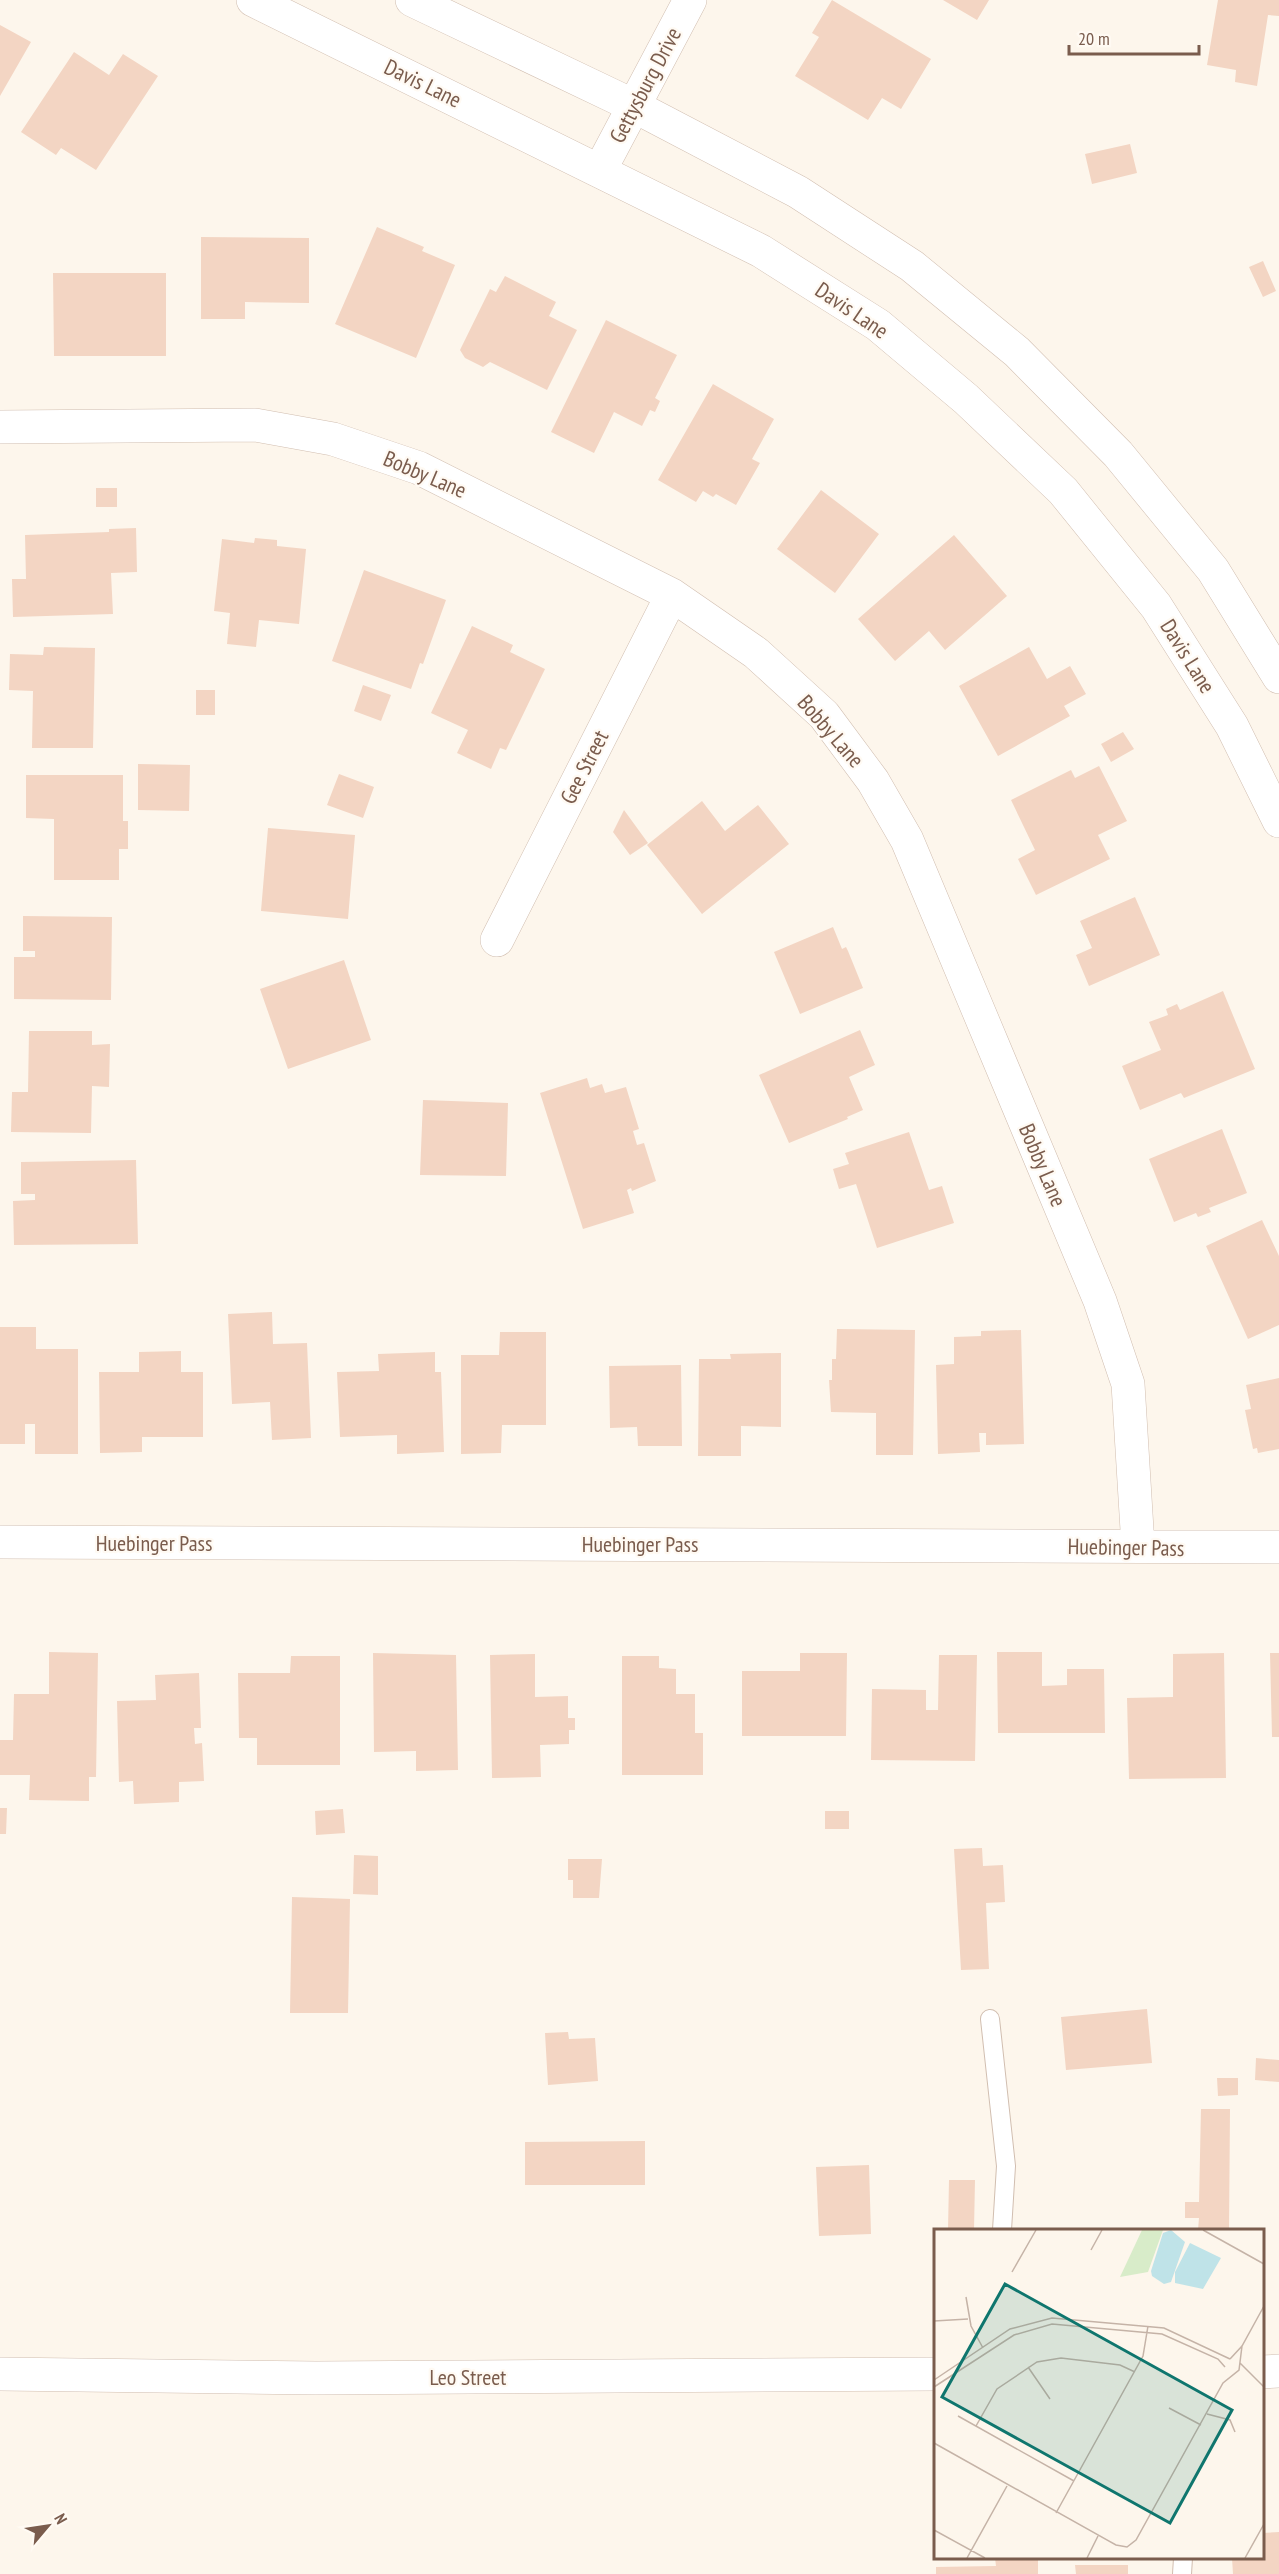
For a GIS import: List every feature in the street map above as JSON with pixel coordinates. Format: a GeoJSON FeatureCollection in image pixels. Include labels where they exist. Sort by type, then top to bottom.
{"type":"FeatureCollection","features":[{"type":"Feature","properties":{"kind":"street","name":"Davis Lane"},"geometry":{"type":"LineString","coordinates":[[254,0],[761,251],[878,325],[966,399],[1063,491],[1156,606],[1232,726],[1279,821]]}},
{"type":"Feature","properties":{"kind":"street"},"geometry":{"type":"LineString","coordinates":[[412,0],[632,105],[808,198],[912,266],[1017,352],[1118,454],[1213,570],[1279,677]]}},
{"type":"Feature","properties":{"kind":"street","name":"Gettysburg Drive"},"geometry":{"type":"LineString","coordinates":[[600,170],[632,105],[690,0]]}},
{"type":"Feature","properties":{"kind":"street","name":"Bobby Lane"},"geometry":{"type":"LineString","coordinates":[[0,427],[255,424],[333,439],[419,468],[672,595],[756,653],[824,715],[873,781],[907,840],[1100,1301],[1125,1374],[1134,1450],[1138,1546]]}},
{"type":"Feature","properties":{"kind":"street","name":"Gee Street"},"geometry":{"type":"LineString","coordinates":[[496,940],[672,595]]}},
{"type":"Feature","properties":{"kind":"street","name":"Huebinger Pass"},"geometry":{"type":"LineString","coordinates":[[0,1542],[1279,1547]]}},
{"type":"Feature","properties":{"kind":"street"},"geometry":{"type":"LineString","coordinates":[[1264,2372],[1279,2371]]}},
{"type":"Feature","properties":{"kind":"street","name":"Leo Street"},"geometry":{"type":"LineString","coordinates":[[0,2374],[328,2378],[934,2374]]}},
{"type":"Feature","properties":{"kind":"lane"},"geometry":{"type":"LineString","coordinates":[[990,2019],[1006,2166],[1002,2229]]}},
{"type":"Feature","properties":{"kind":"lane"},"geometry":{"type":"LineString","coordinates":[[1182,2574],[1183,2559]]}},
{"type":"Feature","properties":{"kind":"building"},"geometry":{"type":"Polygon","coordinates":[[[832,0],[931,59],[901,109],[882,98],[868,120],[795,76],[819,37],[812,33],[832,0]]]}},
{"type":"Feature","properties":{"kind":"building"},"geometry":{"type":"Polygon","coordinates":[[[943,0],[989,0],[977,20],[943,0]]]}},
{"type":"Feature","properties":{"kind":"building"},"geometry":{"type":"Polygon","coordinates":[[[1218,0],[1279,0],[1279,16],[1268,15],[1257,86],[1235,82],[1236,70],[1207,65],[1218,0]]]}},
{"type":"Feature","properties":{"kind":"building"},"geometry":{"type":"Polygon","coordinates":[[[0,25],[31,42],[0,96],[0,25]]]}},
{"type":"Feature","properties":{"kind":"building"},"geometry":{"type":"Polygon","coordinates":[[[74,52],[109,75],[123,54],[158,76],[96,170],[61,148],[56,155],[21,132],[74,52]]]}},
{"type":"Feature","properties":{"kind":"building"},"geometry":{"type":"Polygon","coordinates":[[[1130,144],[1137,173],[1092,184],[1085,154],[1130,144]]]}},
{"type":"Feature","properties":{"kind":"building"},"geometry":{"type":"Polygon","coordinates":[[[377,227],[424,247],[422,251],[455,265],[416,358],[335,324],[377,227]]]}},
{"type":"Feature","properties":{"kind":"building"},"geometry":{"type":"Polygon","coordinates":[[[201,237],[309,238],[309,303],[245,302],[245,319],[201,319],[201,237]]]}},
{"type":"Feature","properties":{"kind":"building"},"geometry":{"type":"Polygon","coordinates":[[[1263,261],[1276,291],[1263,297],[1249,267],[1263,261]]]}},
{"type":"Feature","properties":{"kind":"building"},"geometry":{"type":"Polygon","coordinates":[[[53,273],[166,273],[166,356],[54,356],[53,273]]]}},
{"type":"Feature","properties":{"kind":"building"},"geometry":{"type":"Polygon","coordinates":[[[505,276],[556,302],[549,316],[577,330],[547,390],[490,362],[483,367],[465,358],[460,350],[490,289],[496,292],[505,276]]]}},
{"type":"Feature","properties":{"kind":"building"},"geometry":{"type":"Polygon","coordinates":[[[606,320],[677,355],[655,398],[660,401],[655,412],[650,410],[642,426],[614,412],[594,453],[551,432],[606,320]]]}},
{"type":"Feature","properties":{"kind":"building"},"geometry":{"type":"Polygon","coordinates":[[[713,384],[774,419],[752,459],[760,463],[736,505],[716,494],[713,497],[703,491],[696,502],[658,480],[713,384]]]}},
{"type":"Feature","properties":{"kind":"building"},"geometry":{"type":"Polygon","coordinates":[[[96,488],[117,488],[117,507],[96,507],[96,488]]]}},
{"type":"Feature","properties":{"kind":"building"},"geometry":{"type":"Polygon","coordinates":[[[821,490],[879,534],[835,593],[777,549],[821,490]]]}},
{"type":"Feature","properties":{"kind":"building"},"geometry":{"type":"Polygon","coordinates":[[[136,528],[137,572],[111,573],[113,614],[13,617],[12,579],[26,579],[25,535],[109,532],[109,529],[136,528]]]}},
{"type":"Feature","properties":{"kind":"building"},"geometry":{"type":"Polygon","coordinates":[[[954,535],[1007,596],[945,650],[929,631],[895,661],[858,619],[954,535]]]}},
{"type":"Feature","properties":{"kind":"building"},"geometry":{"type":"Polygon","coordinates":[[[255,538],[277,540],[277,546],[306,549],[299,624],[259,620],[256,647],[227,644],[230,613],[214,611],[222,539],[254,543],[255,538]]]}},
{"type":"Feature","properties":{"kind":"building"},"geometry":{"type":"Polygon","coordinates":[[[364,570],[446,600],[423,664],[420,663],[411,689],[332,661],[364,570]]]}},
{"type":"Feature","properties":{"kind":"building"},"geometry":{"type":"Polygon","coordinates":[[[472,626],[513,645],[510,652],[545,669],[506,750],[500,748],[491,769],[457,753],[468,730],[431,713],[472,626]]]}},
{"type":"Feature","properties":{"kind":"building"},"geometry":{"type":"Polygon","coordinates":[[[44,647],[95,648],[93,748],[32,748],[33,691],[9,690],[10,654],[43,655],[44,647]]]}},
{"type":"Feature","properties":{"kind":"building"},"geometry":{"type":"Polygon","coordinates":[[[1029,647],[1047,679],[1070,666],[1086,694],[1064,706],[1070,716],[998,756],[959,686],[1029,647]]]}},
{"type":"Feature","properties":{"kind":"building"},"geometry":{"type":"Polygon","coordinates":[[[363,685],[391,695],[381,721],[354,711],[363,685]]]}},
{"type":"Feature","properties":{"kind":"building"},"geometry":{"type":"Polygon","coordinates":[[[196,690],[215,690],[215,715],[196,715],[196,690]]]}},
{"type":"Feature","properties":{"kind":"building"},"geometry":{"type":"Polygon","coordinates":[[[1123,732],[1134,749],[1111,762],[1101,744],[1123,732]]]}},
{"type":"Feature","properties":{"kind":"building"},"geometry":{"type":"Polygon","coordinates":[[[138,764],[190,765],[189,811],[138,810],[138,764]]]}},
{"type":"Feature","properties":{"kind":"building"},"geometry":{"type":"Polygon","coordinates":[[[1099,766],[1127,821],[1098,835],[1110,859],[1036,895],[1018,859],[1035,850],[1011,800],[1071,770],[1075,778],[1099,766]]]}},
{"type":"Feature","properties":{"kind":"building"},"geometry":{"type":"Polygon","coordinates":[[[339,774],[374,787],[363,818],[327,805],[339,774]]]}},
{"type":"Feature","properties":{"kind":"building"},"geometry":{"type":"Polygon","coordinates":[[[26,775],[123,775],[123,821],[128,821],[128,849],[119,849],[119,880],[54,880],[54,819],[26,818],[26,775]]]}},
{"type":"Feature","properties":{"kind":"building"},"geometry":{"type":"Polygon","coordinates":[[[702,801],[725,831],[758,805],[789,844],[702,914],[647,845],[702,801]]]}},
{"type":"Feature","properties":{"kind":"building"},"geometry":{"type":"Polygon","coordinates":[[[624,810],[648,843],[630,855],[613,832],[624,810]]]}},
{"type":"Feature","properties":{"kind":"building"},"geometry":{"type":"Polygon","coordinates":[[[268,828],[355,835],[348,919],[261,911],[268,828]]]}},
{"type":"Feature","properties":{"kind":"building"},"geometry":{"type":"Polygon","coordinates":[[[1135,897],[1160,955],[1089,986],[1076,955],[1092,948],[1080,921],[1135,897]]]}},
{"type":"Feature","properties":{"kind":"building"},"geometry":{"type":"Polygon","coordinates":[[[23,916],[112,917],[111,1000],[14,999],[14,957],[35,957],[35,951],[23,951],[23,916]]]}},
{"type":"Feature","properties":{"kind":"building"},"geometry":{"type":"Polygon","coordinates":[[[833,927],[842,949],[846,947],[848,951],[863,988],[800,1014],[774,952],[833,927]]]}},
{"type":"Feature","properties":{"kind":"building"},"geometry":{"type":"Polygon","coordinates":[[[344,960],[371,1040],[288,1069],[260,989],[344,960]]]}},
{"type":"Feature","properties":{"kind":"building"},"geometry":{"type":"Polygon","coordinates":[[[1223,991],[1255,1069],[1184,1098],[1181,1093],[1140,1110],[1122,1066],[1161,1050],[1149,1022],[1168,1015],[1166,1009],[1177,1004],[1180,1010],[1223,991]]]}},
{"type":"Feature","properties":{"kind":"building"},"geometry":{"type":"Polygon","coordinates":[[[860,1030],[875,1065],[849,1077],[863,1110],[847,1117],[848,1119],[789,1143],[759,1075],[860,1030]]]}},
{"type":"Feature","properties":{"kind":"building"},"geometry":{"type":"Polygon","coordinates":[[[29,1031],[92,1031],[92,1045],[110,1044],[109,1087],[92,1086],[91,1133],[11,1132],[12,1092],[28,1092],[29,1031]]]}},
{"type":"Feature","properties":{"kind":"building"},"geometry":{"type":"Polygon","coordinates":[[[587,1078],[590,1088],[602,1084],[605,1093],[626,1087],[639,1129],[633,1131],[637,1145],[644,1143],[656,1181],[632,1191],[631,1188],[627,1190],[634,1213],[583,1229],[540,1093],[587,1078]]]}},
{"type":"Feature","properties":{"kind":"building"},"geometry":{"type":"Polygon","coordinates":[[[423,1100],[508,1103],[506,1176],[420,1175],[423,1100]]]}},
{"type":"Feature","properties":{"kind":"building"},"geometry":{"type":"Polygon","coordinates":[[[1222,1129],[1247,1193],[1209,1208],[1211,1212],[1198,1217],[1196,1213],[1174,1222],[1149,1159],[1222,1129]]]}},
{"type":"Feature","properties":{"kind":"building"},"geometry":{"type":"Polygon","coordinates":[[[909,1132],[929,1190],[942,1186],[954,1223],[877,1248],[856,1184],[839,1189],[833,1169],[849,1164],[845,1153],[909,1132]]]}},
{"type":"Feature","properties":{"kind":"building"},"geometry":{"type":"Polygon","coordinates":[[[136,1160],[138,1244],[14,1245],[13,1201],[35,1200],[35,1194],[21,1194],[21,1162],[136,1160]]]}},
{"type":"Feature","properties":{"kind":"building"},"geometry":{"type":"Polygon","coordinates":[[[1262,1220],[1279,1256],[1279,1325],[1248,1339],[1206,1246],[1262,1220]]]}},
{"type":"Feature","properties":{"kind":"building"},"geometry":{"type":"Polygon","coordinates":[[[272,1312],[273,1344],[307,1343],[311,1438],[272,1440],[270,1402],[232,1404],[228,1314],[272,1312]]]}},
{"type":"Feature","properties":{"kind":"building"},"geometry":{"type":"Polygon","coordinates":[[[0,1327],[36,1327],[36,1349],[78,1349],[78,1454],[35,1454],[35,1424],[25,1424],[25,1444],[0,1444],[0,1327]]]}},
{"type":"Feature","properties":{"kind":"building"},"geometry":{"type":"Polygon","coordinates":[[[837,1329],[915,1330],[913,1455],[876,1455],[876,1413],[831,1412],[829,1380],[832,1380],[832,1359],[836,1359],[837,1329]]]}},
{"type":"Feature","properties":{"kind":"building"},"geometry":{"type":"Polygon","coordinates":[[[1021,1330],[1024,1444],[986,1445],[986,1433],[979,1433],[980,1452],[938,1454],[936,1365],[954,1364],[954,1337],[981,1336],[981,1331],[1021,1330]]]}},
{"type":"Feature","properties":{"kind":"building"},"geometry":{"type":"Polygon","coordinates":[[[500,1332],[546,1332],[546,1425],[502,1425],[501,1453],[461,1454],[461,1355],[499,1355],[500,1332]]]}},
{"type":"Feature","properties":{"kind":"building"},"geometry":{"type":"Polygon","coordinates":[[[181,1351],[181,1372],[203,1372],[203,1437],[142,1437],[142,1452],[100,1453],[99,1372],[139,1372],[139,1352],[181,1351]]]}},
{"type":"Feature","properties":{"kind":"building"},"geometry":{"type":"Polygon","coordinates":[[[435,1352],[435,1372],[441,1372],[444,1452],[397,1454],[397,1435],[340,1437],[337,1372],[379,1371],[378,1354],[435,1352]]]}},
{"type":"Feature","properties":{"kind":"building"},"geometry":{"type":"Polygon","coordinates":[[[781,1353],[781,1427],[741,1426],[741,1456],[698,1456],[699,1359],[731,1359],[730,1354],[781,1353]]]}},
{"type":"Feature","properties":{"kind":"building"},"geometry":{"type":"Polygon","coordinates":[[[681,1365],[682,1446],[638,1446],[637,1427],[610,1428],[609,1366],[681,1365]]]}},
{"type":"Feature","properties":{"kind":"building"},"geometry":{"type":"Polygon","coordinates":[[[1279,1378],[1279,1449],[1258,1453],[1257,1448],[1253,1449],[1245,1410],[1251,1409],[1246,1385],[1279,1378]]]}},
{"type":"Feature","properties":{"kind":"building"},"geometry":{"type":"Polygon","coordinates":[[[49,1652],[98,1653],[96,1777],[89,1777],[89,1801],[29,1800],[30,1775],[0,1775],[0,1740],[13,1740],[14,1694],[49,1694],[49,1652]]]}},
{"type":"Feature","properties":{"kind":"building"},"geometry":{"type":"Polygon","coordinates":[[[997,1652],[1042,1652],[1042,1686],[1067,1685],[1067,1669],[1104,1669],[1105,1733],[998,1733],[997,1652]]]}},
{"type":"Feature","properties":{"kind":"building"},"geometry":{"type":"Polygon","coordinates":[[[373,1653],[456,1655],[458,1770],[416,1771],[416,1751],[374,1752],[373,1653]]]}},
{"type":"Feature","properties":{"kind":"building"},"geometry":{"type":"Polygon","coordinates":[[[800,1653],[847,1653],[846,1736],[742,1736],[742,1671],[800,1671],[800,1653]]]}},
{"type":"Feature","properties":{"kind":"building"},"geometry":{"type":"Polygon","coordinates":[[[1224,1653],[1226,1778],[1129,1779],[1127,1698],[1173,1697],[1173,1654],[1224,1653]]]}},
{"type":"Feature","properties":{"kind":"building"},"geometry":{"type":"Polygon","coordinates":[[[1270,1653],[1279,1653],[1279,1737],[1272,1737],[1270,1653]]]}},
{"type":"Feature","properties":{"kind":"building"},"geometry":{"type":"Polygon","coordinates":[[[535,1654],[535,1697],[568,1696],[568,1718],[575,1718],[575,1730],[569,1730],[569,1744],[540,1745],[541,1777],[492,1778],[490,1655],[535,1654]]]}},
{"type":"Feature","properties":{"kind":"building"},"geometry":{"type":"Polygon","coordinates":[[[939,1655],[977,1655],[975,1761],[871,1760],[872,1689],[926,1690],[926,1710],[938,1710],[939,1655]]]}},
{"type":"Feature","properties":{"kind":"building"},"geometry":{"type":"Polygon","coordinates":[[[291,1656],[340,1656],[340,1765],[257,1765],[257,1738],[239,1738],[238,1673],[290,1673],[291,1656]]]}},
{"type":"Feature","properties":{"kind":"building"},"geometry":{"type":"Polygon","coordinates":[[[622,1656],[659,1656],[659,1668],[676,1669],[676,1694],[695,1694],[695,1733],[703,1733],[703,1775],[622,1775],[622,1656]]]}},
{"type":"Feature","properties":{"kind":"building"},"geometry":{"type":"Polygon","coordinates":[[[199,1673],[201,1728],[194,1728],[195,1744],[202,1743],[204,1781],[179,1782],[179,1802],[134,1804],[133,1781],[119,1782],[117,1701],[156,1700],[155,1675],[199,1673]]]}},
{"type":"Feature","properties":{"kind":"building"},"geometry":{"type":"Polygon","coordinates":[[[0,1808],[7,1808],[6,1834],[0,1834],[0,1808]]]}},
{"type":"Feature","properties":{"kind":"building"},"geometry":{"type":"Polygon","coordinates":[[[343,1809],[345,1833],[316,1835],[315,1811],[343,1809]]]}},
{"type":"Feature","properties":{"kind":"building"},"geometry":{"type":"Polygon","coordinates":[[[825,1811],[849,1811],[849,1829],[825,1829],[825,1811]]]}},
{"type":"Feature","properties":{"kind":"building"},"geometry":{"type":"Polygon","coordinates":[[[982,1848],[983,1866],[1003,1865],[1005,1902],[986,1903],[989,1969],[961,1970],[954,1849],[982,1848]]]}},
{"type":"Feature","properties":{"kind":"building"},"geometry":{"type":"Polygon","coordinates":[[[354,1855],[378,1856],[378,1895],[353,1894],[354,1855]]]}},
{"type":"Feature","properties":{"kind":"building"},"geometry":{"type":"Polygon","coordinates":[[[568,1859],[602,1859],[599,1898],[573,1898],[573,1880],[568,1880],[568,1859]]]}},
{"type":"Feature","properties":{"kind":"building"},"geometry":{"type":"Polygon","coordinates":[[[292,1897],[350,1899],[348,2013],[290,2013],[292,1897]]]}},
{"type":"Feature","properties":{"kind":"building"},"geometry":{"type":"Polygon","coordinates":[[[1147,2009],[1152,2063],[1066,2070],[1061,2017],[1147,2009]]]}},
{"type":"Feature","properties":{"kind":"building"},"geometry":{"type":"Polygon","coordinates":[[[568,2032],[569,2039],[595,2038],[598,2081],[548,2085],[545,2033],[568,2032]]]}},
{"type":"Feature","properties":{"kind":"building"},"geometry":{"type":"Polygon","coordinates":[[[1256,2058],[1279,2060],[1279,2082],[1255,2080],[1256,2058]]]}},
{"type":"Feature","properties":{"kind":"building"},"geometry":{"type":"Polygon","coordinates":[[[1217,2078],[1238,2078],[1238,2095],[1218,2096],[1217,2078]]]}},
{"type":"Feature","properties":{"kind":"building"},"geometry":{"type":"Polygon","coordinates":[[[1201,2109],[1230,2109],[1229,2229],[1198,2229],[1199,2218],[1185,2218],[1185,2202],[1199,2202],[1201,2109]]]}},
{"type":"Feature","properties":{"kind":"building"},"geometry":{"type":"Polygon","coordinates":[[[645,2141],[645,2185],[525,2185],[525,2142],[645,2141]]]}},
{"type":"Feature","properties":{"kind":"building"},"geometry":{"type":"Polygon","coordinates":[[[869,2165],[871,2234],[819,2236],[816,2167],[869,2165]]]}},
{"type":"Feature","properties":{"kind":"building"},"geometry":{"type":"Polygon","coordinates":[[[949,2180],[975,2180],[974,2229],[948,2229],[949,2180]]]}},
{"type":"Feature","properties":{"kind":"building"},"geometry":{"type":"Polygon","coordinates":[[[1279,2532],[1279,2574],[1233,2574],[1232,2559],[1264,2559],[1264,2533],[1279,2532]]]}},
{"type":"Feature","properties":{"kind":"building"},"geometry":{"type":"Polygon","coordinates":[[[995,2559],[1038,2559],[1038,2574],[936,2574],[936,2567],[996,2566],[995,2559]]]}},
{"type":"Feature","properties":{"kind":"building"},"geometry":{"type":"Polygon","coordinates":[[[1075,2565],[1128,2565],[1128,2574],[1076,2574],[1075,2565]]]}}]}
